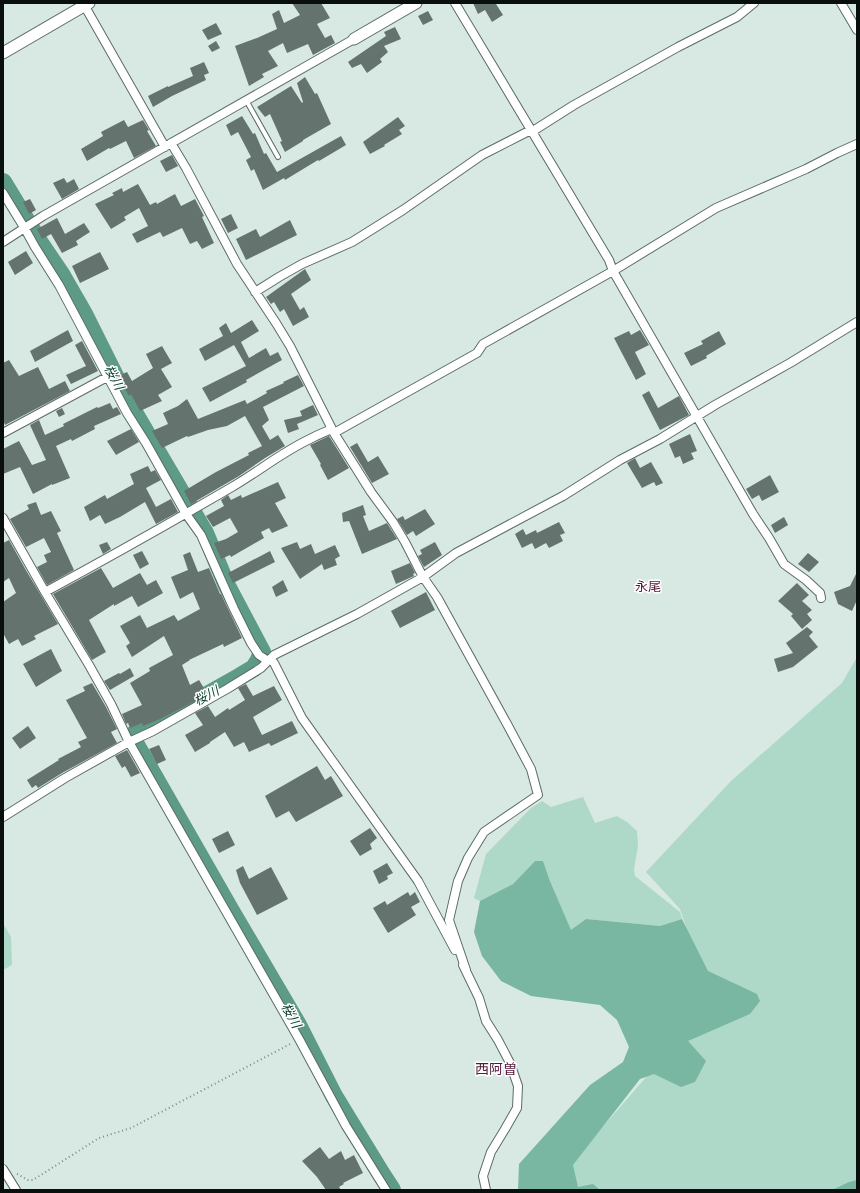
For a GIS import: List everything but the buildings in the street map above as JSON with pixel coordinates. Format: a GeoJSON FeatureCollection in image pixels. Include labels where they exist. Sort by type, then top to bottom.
{"type":"FeatureCollection","features":[{"type":"Feature","properties":{"kind":"main road"},"geometry":{"type":"LineString","coordinates":[[354,39],[416,3]]}},
{"type":"Feature","properties":{"kind":"main road"},"geometry":{"type":"LineString","coordinates":[[3,53],[86,4]]}},
{"type":"Feature","properties":{"kind":"street"},"geometry":{"type":"LineString","coordinates":[[455,3],[609,260],[613,271],[753,514],[784,564],[806,580],[820,593],[821,598]]}},
{"type":"Feature","properties":{"kind":"street"},"geometry":{"type":"LineString","coordinates":[[255,292],[302,264],[352,242],[403,210],[482,155],[529,131],[533,131],[574,105],[657,58],[737,17],[754,3]]}},
{"type":"Feature","properties":{"kind":"street"},"geometry":{"type":"LineString","coordinates":[[841,3],[857,30]]}},
{"type":"Feature","properties":{"kind":"street"},"geometry":{"type":"LineString","coordinates":[[86,4],[168,145],[186,168],[237,264],[290,346],[333,431],[371,492],[393,522],[405,542],[423,577],[437,597],[508,724],[531,768],[538,795],[484,832],[468,858],[458,881],[449,920],[466,970]]}},
{"type":"Feature","properties":{"kind":"street"},"geometry":{"type":"LineString","coordinates":[[3,242],[43,216],[354,39]]}},
{"type":"Feature","properties":{"kind":"street"},"geometry":{"type":"LineString","coordinates":[[45,592],[190,512],[310,439],[333,431],[477,353],[483,344],[613,271],[716,208],[806,170],[857,144]]}},
{"type":"Feature","properties":{"kind":"street"},"geometry":{"type":"LineString","coordinates":[[3,192],[28,226],[34,247],[59,285],[107,377],[190,512],[251,643],[265,658],[274,663],[302,718],[418,881],[466,970],[479,998],[486,1021],[510,1063],[518,1086],[517,1108],[506,1129],[491,1152],[483,1176],[486,1190]]}},
{"type":"Feature","properties":{"kind":"street"},"geometry":{"type":"LineString","coordinates":[[3,817],[65,778],[227,689],[261,668],[265,658],[357,614],[423,577],[456,553],[563,496],[620,460],[660,439],[857,322]]}},
{"type":"Feature","properties":{"kind":"street"},"geometry":{"type":"LineString","coordinates":[[3,433],[107,377]]}},
{"type":"Feature","properties":{"kind":"street"},"geometry":{"type":"LineString","coordinates":[[3,518],[45,592],[86,658],[346,1126],[386,1190]]}},
{"type":"Feature","properties":{"kind":"street"},"geometry":{"type":"LineString","coordinates":[[4,1170],[16,1190]]}},
{"type":"Feature","properties":{"kind":"lane"},"geometry":{"type":"LineString","coordinates":[[246,100],[278,157]]}},
{"type":"Feature","properties":{"kind":"path"},"geometry":{"type":"LineString","coordinates":[[4,1170],[11,1171],[28,1180],[33,1180],[99,1138],[131,1128],[299,1039]]}},
{"type":"Feature","properties":{"kind":"green space"},"geometry":{"type":"Polygon","coordinates":[[[857,657],[857,1190],[581,1190],[560,1176],[702,1013],[697,960],[680,909],[646,872],[731,781],[842,683],[857,657]]]}},
{"type":"Feature","properties":{"kind":"green space"},"geometry":{"type":"Polygon","coordinates":[[[583,797],[595,823],[617,816],[637,831],[638,846],[634,869],[635,876],[680,912],[682,919],[660,926],[586,919],[571,931],[543,861],[535,861],[513,884],[480,901],[474,898],[486,854],[531,808],[542,801],[551,807],[583,797]]]}},
{"type":"Feature","properties":{"kind":"green space"},"geometry":{"type":"Polygon","coordinates":[[[535,861],[543,861],[571,930],[586,919],[660,926],[682,919],[708,971],[757,994],[760,1001],[750,1014],[688,1041],[706,1061],[695,1082],[681,1087],[654,1074],[640,1079],[573,1165],[578,1187],[593,1184],[600,1190],[518,1190],[519,1164],[590,1085],[623,1062],[629,1047],[617,1020],[600,1005],[531,996],[501,981],[482,956],[474,932],[480,901],[513,884],[535,861]]]}},
{"type":"Feature","properties":{"kind":"green space"},"geometry":{"type":"Polygon","coordinates":[[[3,923],[11,937],[12,965],[3,970],[3,923]]]}},
{"type":"Feature","properties":{"kind":"green space"},"geometry":{"type":"Polygon","coordinates":[[[857,1180],[857,1190],[832,1190],[849,1182],[857,1180]]]}},
{"type":"Feature","properties":{"kind":"waterway","name":"桜川"},"geometry":{"type":"LineString","coordinates":[[3,182],[40,243],[61,274],[84,314],[128,402],[205,533],[227,586],[262,652],[254,668],[131,736],[298,1025],[334,1096],[392,1190]]}},
{"type":"Feature","properties":{"kind":"district","name":"永尾"},"geometry":{"type":"Point","coordinates":[648,585]}},
{"type":"Feature","properties":{"kind":"district","name":"西阿曽"},"geometry":{"type":"Point","coordinates":[496,1068]}}]}
